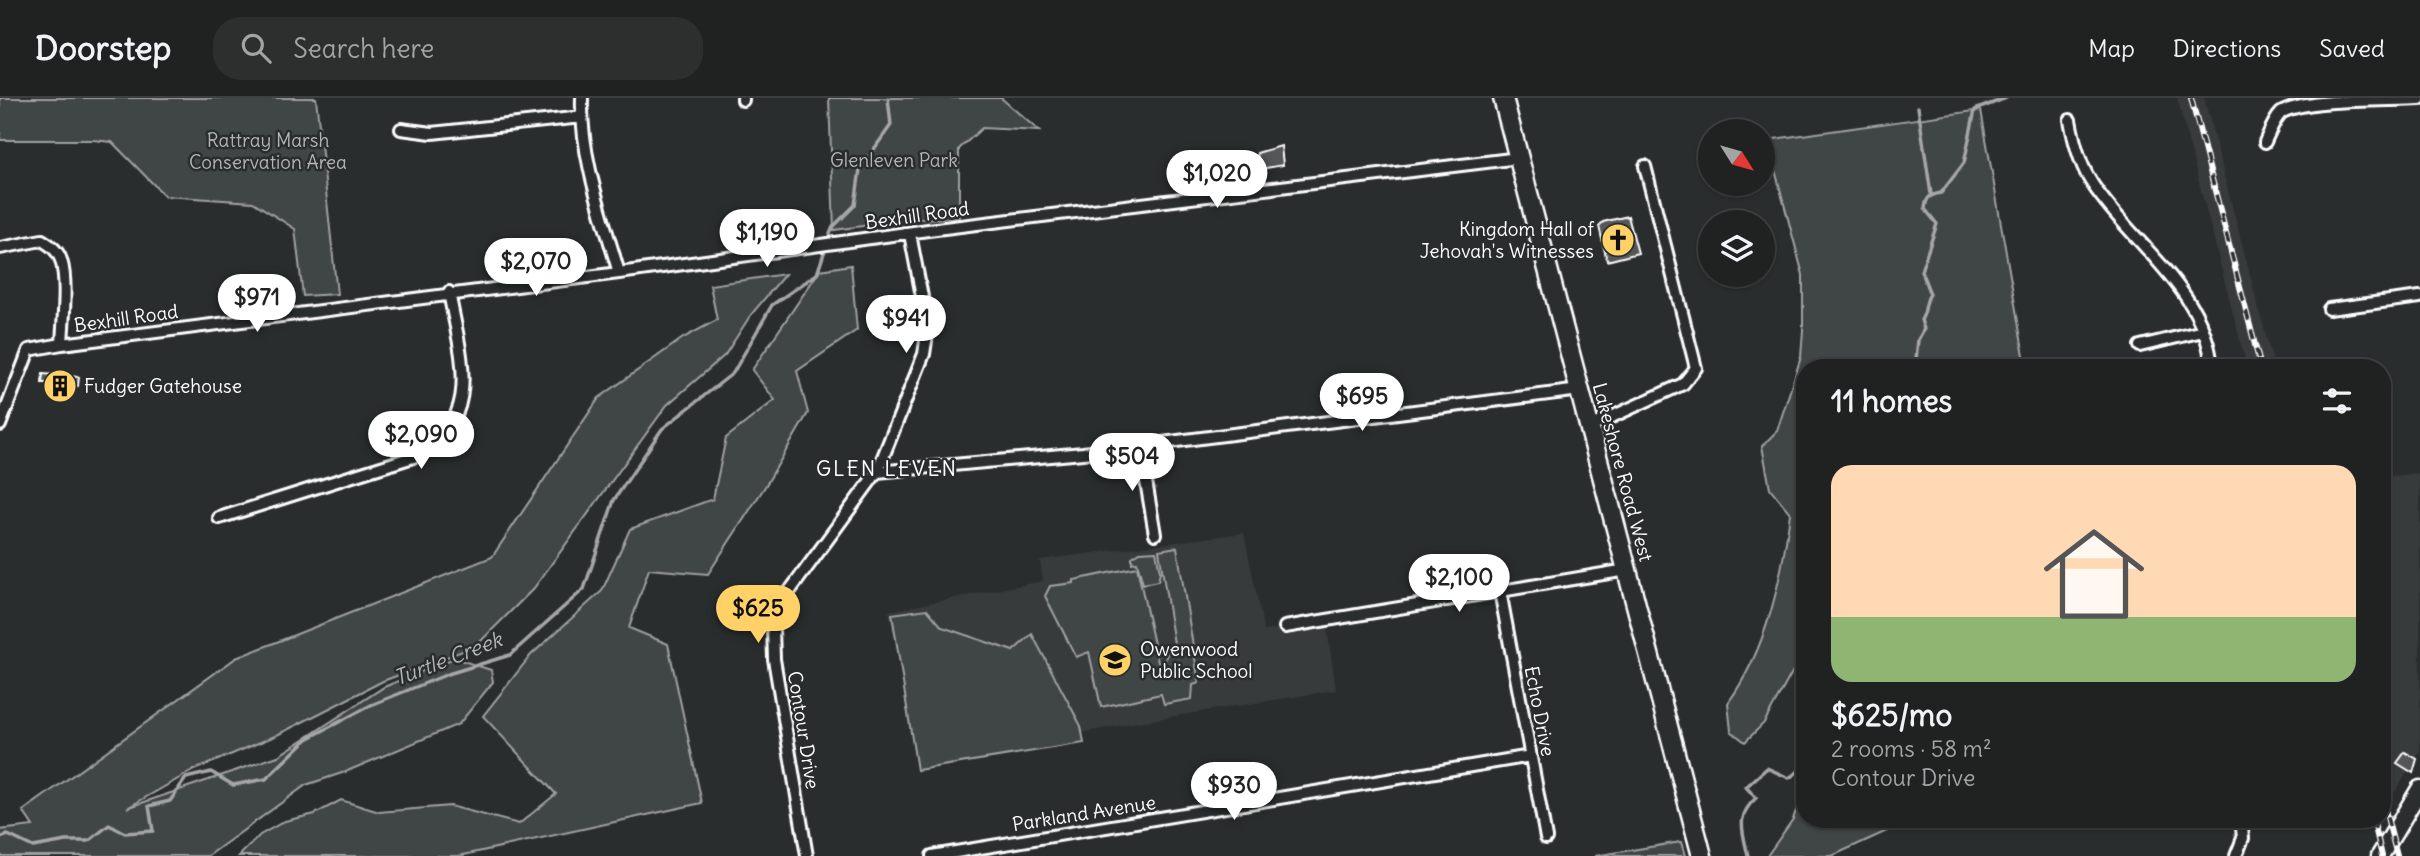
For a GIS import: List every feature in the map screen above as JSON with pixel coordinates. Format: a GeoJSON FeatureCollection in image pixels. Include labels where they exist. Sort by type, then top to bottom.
{"type":"FeatureCollection","features":[{"type":"Feature","properties":{"kind":"main road","name":"Lakeshore Road West"},"geometry":{"type":"LineString","coordinates":[[1503,98],[1702,856]]}},
{"type":"Feature","properties":{"kind":"street"},"geometry":{"type":"LineString","coordinates":[[582,98],[582,117],[595,185],[619,273]]}},
{"type":"Feature","properties":{"kind":"street"},"geometry":{"type":"LineString","coordinates":[[2265,142],[2280,114],[2295,106],[2349,100],[2420,99]]}},
{"type":"Feature","properties":{"kind":"street"},"geometry":{"type":"LineString","coordinates":[[401,129],[432,133],[582,117]]}},
{"type":"Feature","properties":{"kind":"street"},"geometry":{"type":"LineString","coordinates":[[2070,120],[2074,142],[2092,185],[2184,293],[2203,331],[2210,359]]}},
{"type":"Feature","properties":{"kind":"street","name":"Bexhill Road"},"geometry":{"type":"LineString","coordinates":[[0,425],[29,350],[62,344],[449,292],[619,273],[928,230],[1519,158]]}},
{"type":"Feature","properties":{"kind":"street"},"geometry":{"type":"LineString","coordinates":[[1590,427],[1683,384],[1696,369],[1645,166]]}},
{"type":"Feature","properties":{"kind":"street","name":"Contour Drive"},"geometry":{"type":"LineString","coordinates":[[807,856],[774,659],[773,628],[778,607],[877,472],[928,341],[928,328],[910,234]]}},
{"type":"Feature","properties":{"kind":"street"},"geometry":{"type":"LineString","coordinates":[[0,248],[41,240],[55,248],[61,260],[62,344]]}},
{"type":"Feature","properties":{"kind":"street"},"geometry":{"type":"LineString","coordinates":[[219,518],[413,457],[434,446],[447,432],[459,412],[463,391],[449,292]]}},
{"type":"Feature","properties":{"kind":"street"},"geometry":{"type":"LineString","coordinates":[[2329,309],[2420,297]]}},
{"type":"Feature","properties":{"kind":"street"},"geometry":{"type":"LineString","coordinates":[[2140,346],[2203,331]]}},
{"type":"Feature","properties":{"kind":"street"},"geometry":{"type":"LineString","coordinates":[[877,472],[1140,446],[1580,390]]}},
{"type":"Feature","properties":{"kind":"street"},"geometry":{"type":"LineString","coordinates":[[1140,446],[1156,534]]}},
{"type":"Feature","properties":{"kind":"street"},"geometry":{"type":"LineString","coordinates":[[1285,627],[1627,570]]}},
{"type":"Feature","properties":{"kind":"street","name":"Echo Drive"},"geometry":{"type":"LineString","coordinates":[[1500,591],[1546,838]]}},
{"type":"Feature","properties":{"kind":"street","name":"Parkland Avenue"},"geometry":{"type":"LineString","coordinates":[[932,856],[1531,756]]}},
{"type":"Feature","properties":{"kind":"street"},"geometry":{"type":"LineString","coordinates":[[2380,856],[2419,799]]}},
{"type":"Feature","properties":{"kind":"street"},"geometry":{"type":"LineString","coordinates":[[2236,856],[2243,838],[2242,828]]}},
{"type":"Feature","properties":{"kind":"shaded area"},"geometry":{"type":"Polygon","coordinates":[[[2177,98],[2204,98],[2272,359],[2245,359],[2177,98]]]}},
{"type":"Feature","properties":{"kind":"shaded area"},"geometry":{"type":"Polygon","coordinates":[[[2420,473],[2420,753],[2391,798],[2391,476],[2420,473]]]}},
{"type":"Feature","properties":{"kind":"shaded area","name":"Owenwood Public School"},"geometry":{"type":"Polygon","coordinates":[[[1244,533],[1264,631],[1326,622],[1336,690],[1138,722],[919,764],[889,611],[1043,581],[1040,560],[1244,533]]]}},
{"type":"Feature","properties":{"kind":"green space","name":"Rattray Marsh Conservation Area"},"geometry":{"type":"Polygon","coordinates":[[[0,98],[316,98],[337,294],[303,296],[295,229],[253,202],[165,196],[112,142],[0,140],[0,98]]]}},
{"type":"Feature","properties":{"kind":"green space","name":"Glenleven Park"},"geometry":{"type":"Polygon","coordinates":[[[829,98],[1001,98],[1039,131],[982,128],[959,149],[959,218],[912,219],[834,230],[829,98]]]}},
{"type":"Feature","properties":{"kind":"green space"},"geometry":{"type":"Polygon","coordinates":[[[1981,110],[2025,359],[1800,359],[1803,275],[1775,170],[1775,139],[1981,110]]]}},
{"type":"Feature","properties":{"kind":"green space"},"geometry":{"type":"Polygon","coordinates":[[[851,265],[857,330],[797,371],[808,413],[766,485],[708,574],[649,569],[629,628],[668,644],[702,803],[459,856],[239,856],[260,835],[285,821],[315,814],[341,800],[379,812],[450,806],[519,824],[556,794],[483,716],[531,655],[602,591],[630,529],[713,499],[726,438],[775,400],[752,370],[820,270],[851,265]]]}},
{"type":"Feature","properties":{"kind":"green space"},"geometry":{"type":"Polygon","coordinates":[[[785,274],[750,316],[725,355],[667,405],[534,588],[476,646],[383,681],[275,736],[194,770],[127,808],[278,756],[384,687],[454,658],[491,670],[493,682],[459,724],[345,772],[306,785],[208,856],[0,856],[0,830],[33,826],[23,811],[236,658],[492,557],[599,398],[683,338],[717,320],[710,285],[785,274]]]}},
{"type":"Feature","properties":{"kind":"green space"},"geometry":{"type":"Polygon","coordinates":[[[1796,372],[1796,665],[1764,723],[1745,742],[1731,731],[1728,703],[1753,660],[1771,612],[1790,513],[1770,488],[1762,446],[1777,431],[1796,372]]]}},
{"type":"Feature","properties":{"kind":"green space"},"geometry":{"type":"Polygon","coordinates":[[[1177,547],[1199,683],[1193,685],[1192,699],[1164,704],[1161,694],[1101,707],[1089,652],[1076,657],[1045,596],[1050,586],[1074,583],[1074,580],[1137,567],[1161,676],[1167,653],[1175,650],[1159,550],[1177,547]]]}},
{"type":"Feature","properties":{"kind":"green space"},"geometry":{"type":"Polygon","coordinates":[[[1156,551],[1160,572],[1158,581],[1143,584],[1137,562],[1132,563],[1132,557],[1140,552],[1156,551]]]}},
{"type":"Feature","properties":{"kind":"green space"},"geometry":{"type":"Polygon","coordinates":[[[927,609],[942,627],[1013,651],[1032,634],[1081,726],[1084,743],[917,770],[892,614],[927,609]]]}},
{"type":"Feature","properties":{"kind":"green space"},"geometry":{"type":"Polygon","coordinates":[[[1796,811],[1796,828],[1898,828],[1832,856],[1767,856],[1796,811]]]}},
{"type":"Feature","properties":{"kind":"green space"},"geometry":{"type":"Polygon","coordinates":[[[1681,842],[1685,856],[1595,856],[1681,842]]]}},
{"type":"Feature","properties":{"kind":"building"},"geometry":{"type":"Polygon","coordinates":[[[1281,146],[1283,165],[1260,169],[1257,153],[1281,146]]]}},
{"type":"Feature","properties":{"kind":"building","name":"Kingdom Hall of Jehovah's Witnesses"},"geometry":{"type":"Polygon","coordinates":[[[1628,216],[1638,253],[1607,261],[1599,226],[1603,222],[1628,216]]]}},
{"type":"Feature","properties":{"kind":"building","name":"Fudger Gatehouse"},"geometry":{"type":"Polygon","coordinates":[[[43,374],[79,377],[78,386],[70,385],[68,397],[49,394],[51,383],[42,383],[43,374]]]}},
{"type":"Feature","properties":{"kind":"building"},"geometry":{"type":"Polygon","coordinates":[[[2405,752],[2417,759],[2413,773],[2397,763],[2405,752]]]}},
{"type":"Feature","properties":{"kind":"waterway","name":"Turtle Creek"},"geometry":{"type":"LineString","coordinates":[[830,234],[833,227],[855,205],[860,169],[891,125],[888,98]]}},
{"type":"Feature","properties":{"kind":"waterway"},"geometry":{"type":"LineString","coordinates":[[1916,359],[1918,340],[1924,329],[1921,320],[1930,294],[1921,271],[1937,224],[1925,209],[1926,202],[1931,196],[1941,193],[1964,163],[1975,110],[2006,98]]}},
{"type":"Feature","properties":{"kind":"waterway"},"geometry":{"type":"LineString","coordinates":[[1918,107],[1931,194]]}},
{"type":"Feature","properties":{"kind":"waterway","name":"Turtle Creek"},"geometry":{"type":"LineString","coordinates":[[0,838],[8,835],[33,847],[66,841],[89,841],[109,825],[125,833],[153,831],[149,806],[170,801],[186,778],[211,772],[233,785],[266,779],[307,739],[371,705],[448,674],[510,655],[584,589],[614,500],[662,429],[733,373],[772,305],[817,274],[824,253]]}},
{"type":"Feature","properties":{"kind":"waterway"},"geometry":{"type":"LineString","coordinates":[[1748,856],[1742,825],[1745,812],[1756,798],[1746,787],[1767,768],[1789,778],[1796,773]]}},
{"type":"Feature","properties":{"kind":"railway"},"geometry":{"type":"LineString","coordinates":[[2191,98],[2259,359]]}},
{"type":"Feature","properties":{"kind":"railway"},"geometry":{"type":"LineString","coordinates":[[2375,828],[2382,856]]}},
{"type":"Feature","properties":{"kind":"railway"},"geometry":{"type":"LineString","coordinates":[[2390,828],[2397,856]]}},
{"type":"Feature","properties":{"kind":"place","name":"Kingdom Hall of Jehovah's Witnesses"},"geometry":{"type":"Point","coordinates":[1618,240]}},
{"type":"Feature","properties":{"kind":"place","name":"Fudger Gatehouse"},"geometry":{"type":"Point","coordinates":[60,386]}},
{"type":"Feature","properties":{"kind":"place","name":"Owenwood Public School"},"geometry":{"type":"Point","coordinates":[1115,660]}},
{"type":"Feature","properties":{"kind":"district","name":"GLEN LEVEN"},"geometry":{"type":"Point","coordinates":[887,469]}}]}
